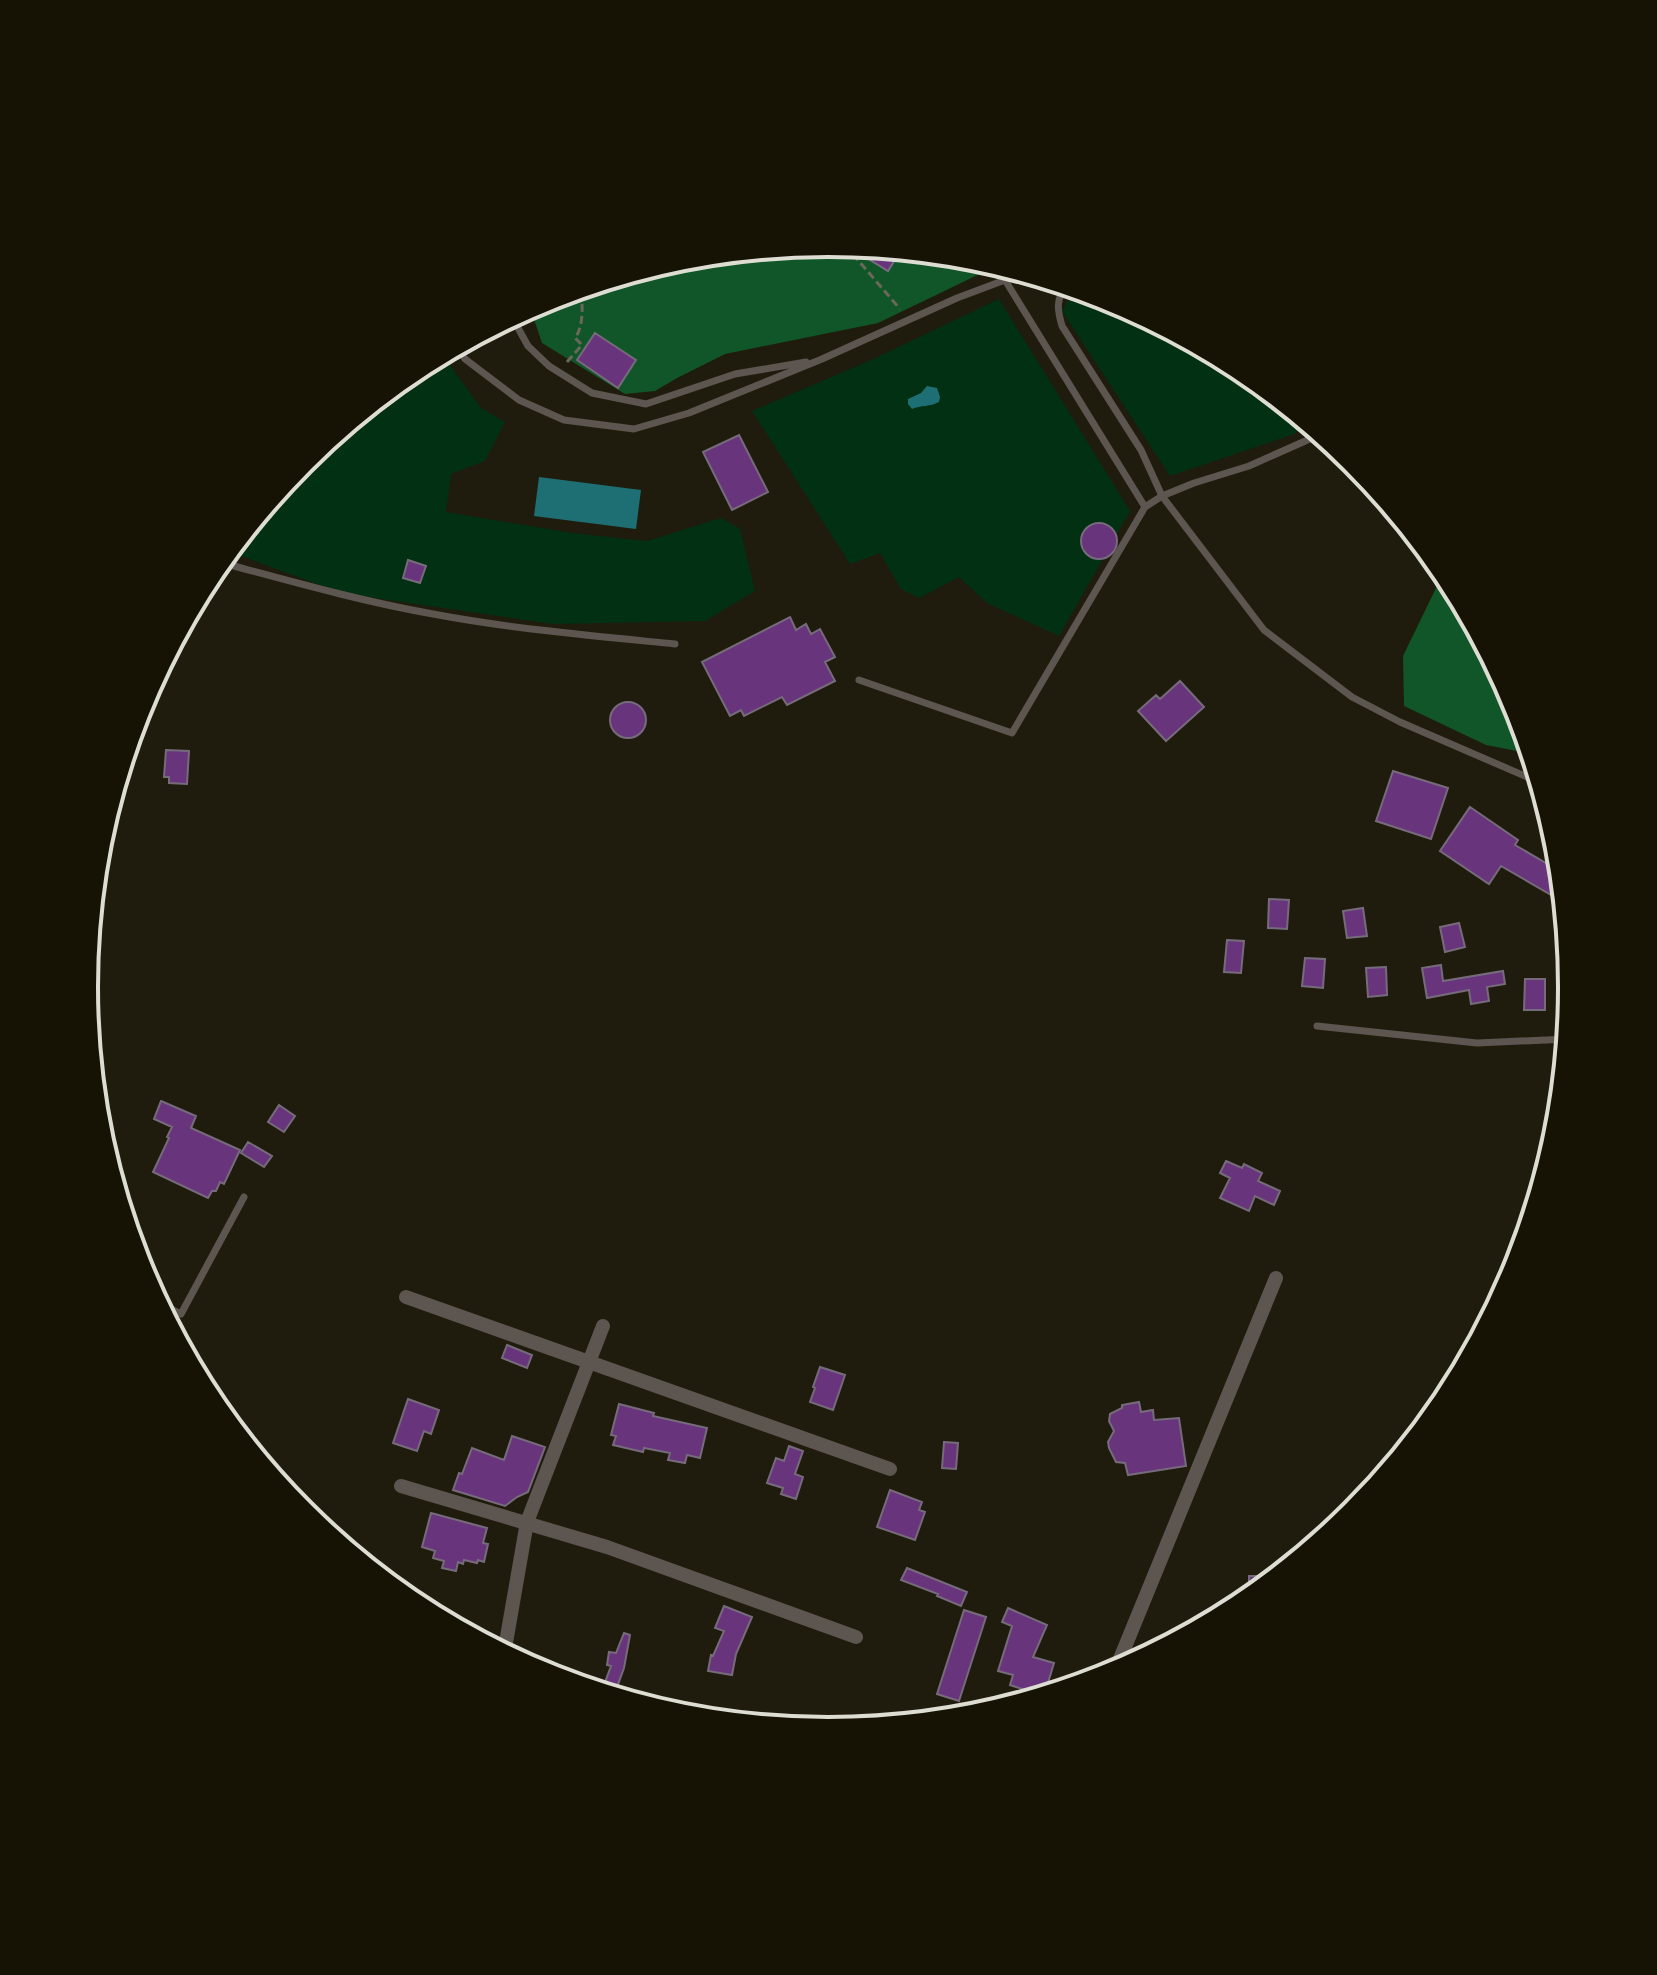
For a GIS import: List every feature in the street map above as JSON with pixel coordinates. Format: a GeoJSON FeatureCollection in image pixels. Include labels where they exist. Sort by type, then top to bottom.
{"type":"FeatureCollection","features":[{"type":"Feature","properties":{"kind":"street"},"geometry":{"type":"LineString","coordinates":[[1121,1656],[1276,1278]]}},
{"type":"Feature","properties":{"kind":"street"},"geometry":{"type":"LineString","coordinates":[[406,1297],[890,1469]]}},
{"type":"Feature","properties":{"kind":"street"},"geometry":{"type":"LineString","coordinates":[[506,1643],[527,1522],[603,1326]]}},
{"type":"Feature","properties":{"kind":"street"},"geometry":{"type":"LineString","coordinates":[[401,1486],[607,1547],[856,1637]]}},
{"type":"Feature","properties":{"kind":"lane"},"geometry":{"type":"LineString","coordinates":[[462,355],[519,400],[564,420],[634,429],[689,413],[1005,280],[1145,507]]}},
{"type":"Feature","properties":{"kind":"lane"},"geometry":{"type":"LineString","coordinates":[[1060,295],[1058,312],[1062,326],[1141,450],[1162,496],[1264,630],[1352,697],[1400,722],[1528,777]]}},
{"type":"Feature","properties":{"kind":"lane"},"geometry":{"type":"LineString","coordinates":[[517,327],[528,346],[549,366],[592,393],[646,404],[735,374],[822,359]]}},
{"type":"Feature","properties":{"kind":"lane"},"geometry":{"type":"LineString","coordinates":[[859,680],[1012,733],[1145,507],[1162,496],[1249,466],[1311,439]]}},
{"type":"Feature","properties":{"kind":"lane"},"geometry":{"type":"LineString","coordinates":[[233,566],[344,596],[434,614],[542,630],[675,644]]}},
{"type":"Feature","properties":{"kind":"lane"},"geometry":{"type":"LineString","coordinates":[[1317,1026],[1477,1043],[1557,1040]]}},
{"type":"Feature","properties":{"kind":"lane"},"geometry":{"type":"LineString","coordinates":[[172,1310],[181,1314],[244,1197]]}},
{"type":"Feature","properties":{"kind":"path"},"geometry":{"type":"LineString","coordinates":[[857,258],[910,319]]}},
{"type":"Feature","properties":{"kind":"path"},"geometry":{"type":"LineString","coordinates":[[549,366],[564,366],[582,345],[575,338],[580,331],[582,301]]}},
{"type":"Feature","properties":{"kind":"green space"},"geometry":{"type":"Polygon","coordinates":[[[828,257],[876,259],[924,263],[981,273],[878,323],[725,354],[655,391],[625,394],[542,343],[534,319],[549,313],[639,282],[733,263],[828,257]]]}},
{"type":"Feature","properties":{"kind":"green space"},"geometry":{"type":"Polygon","coordinates":[[[1069,298],[1152,332],[1234,380],[1300,430],[1170,476],[1062,311],[1069,298]]]}},
{"type":"Feature","properties":{"kind":"green space"},"geometry":{"type":"Polygon","coordinates":[[[999,299],[1130,511],[1059,636],[987,603],[959,577],[919,598],[901,589],[880,553],[850,564],[752,411],[871,360],[999,299]]]}},
{"type":"Feature","properties":{"kind":"green space"},"geometry":{"type":"Polygon","coordinates":[[[449,364],[481,408],[505,422],[485,461],[451,474],[446,512],[572,533],[647,541],[721,518],[740,529],[755,591],[705,621],[553,624],[341,593],[240,555],[279,506],[347,438],[384,408],[449,364]]]}},
{"type":"Feature","properties":{"kind":"green space"},"geometry":{"type":"Polygon","coordinates":[[[1437,586],[1484,664],[1519,752],[1486,745],[1404,706],[1403,656],[1437,586]]]}},
{"type":"Feature","properties":{"kind":"water"},"geometry":{"type":"Polygon","coordinates":[[[927,386],[937,388],[939,402],[912,409],[908,399],[927,386]]]}},
{"type":"Feature","properties":{"kind":"water"},"geometry":{"type":"Polygon","coordinates":[[[539,477],[641,490],[636,529],[534,516],[539,477]]]}},
{"type":"Feature","properties":{"kind":"building"},"geometry":{"type":"Polygon","coordinates":[[[868,259],[894,261],[888,271],[868,259]]]}},
{"type":"Feature","properties":{"kind":"building"},"geometry":{"type":"Polygon","coordinates":[[[595,333],[636,360],[618,388],[577,360],[595,333]]]}},
{"type":"Feature","properties":{"kind":"building"},"geometry":{"type":"Polygon","coordinates":[[[739,435],[768,492],[732,510],[703,452],[739,435]]]}},
{"type":"Feature","properties":{"kind":"building"},"geometry":{"type":"Polygon","coordinates":[[[1099,523],[1112,528],[1117,541],[1112,554],[1099,559],[1086,554],[1081,541],[1086,528],[1099,523]]]}},
{"type":"Feature","properties":{"kind":"building"},"geometry":{"type":"Polygon","coordinates":[[[408,560],[426,566],[420,583],[403,578],[408,560]]]}},
{"type":"Feature","properties":{"kind":"building"},"geometry":{"type":"Polygon","coordinates":[[[790,617],[796,630],[806,624],[811,634],[820,629],[835,657],[825,662],[835,681],[787,705],[782,697],[744,716],[741,710],[730,716],[702,662],[790,617]]]}},
{"type":"Feature","properties":{"kind":"building"},"geometry":{"type":"Polygon","coordinates":[[[1180,681],[1204,707],[1166,741],[1138,711],[1156,695],[1160,699],[1180,681]]]}},
{"type":"Feature","properties":{"kind":"building"},"geometry":{"type":"Polygon","coordinates":[[[628,702],[640,708],[646,720],[640,732],[628,738],[616,732],[610,720],[616,708],[628,702]]]}},
{"type":"Feature","properties":{"kind":"building"},"geometry":{"type":"Polygon","coordinates":[[[166,750],[189,751],[187,784],[169,783],[169,777],[164,777],[166,750]]]}},
{"type":"Feature","properties":{"kind":"building"},"geometry":{"type":"Polygon","coordinates":[[[1393,771],[1448,788],[1431,839],[1376,821],[1393,771]]]}},
{"type":"Feature","properties":{"kind":"building"},"geometry":{"type":"Polygon","coordinates":[[[1470,807],[1518,840],[1515,845],[1548,864],[1553,896],[1501,866],[1489,884],[1440,851],[1470,807]]]}},
{"type":"Feature","properties":{"kind":"building"},"geometry":{"type":"Polygon","coordinates":[[[1269,899],[1289,900],[1287,929],[1268,928],[1269,899]]]}},
{"type":"Feature","properties":{"kind":"building"},"geometry":{"type":"Polygon","coordinates":[[[1363,908],[1367,936],[1347,938],[1343,911],[1363,908]]]}},
{"type":"Feature","properties":{"kind":"building"},"geometry":{"type":"Polygon","coordinates":[[[1459,923],[1465,947],[1445,952],[1440,927],[1459,923]]]}},
{"type":"Feature","properties":{"kind":"building"},"geometry":{"type":"Polygon","coordinates":[[[1227,940],[1244,941],[1241,973],[1224,972],[1227,940]]]}},
{"type":"Feature","properties":{"kind":"building"},"geometry":{"type":"Polygon","coordinates":[[[1305,958],[1325,959],[1323,988],[1302,986],[1305,958]]]}},
{"type":"Feature","properties":{"kind":"building"},"geometry":{"type":"Polygon","coordinates":[[[1441,965],[1443,981],[1503,971],[1505,984],[1487,987],[1489,1001],[1471,1004],[1469,990],[1427,998],[1422,968],[1441,965]]]}},
{"type":"Feature","properties":{"kind":"building"},"geometry":{"type":"Polygon","coordinates":[[[1386,967],[1387,995],[1368,997],[1366,968],[1386,967]]]}},
{"type":"Feature","properties":{"kind":"building"},"geometry":{"type":"Polygon","coordinates":[[[1525,979],[1545,979],[1545,1010],[1524,1010],[1525,979]]]}},
{"type":"Feature","properties":{"kind":"building"},"geometry":{"type":"Polygon","coordinates":[[[161,1101],[196,1116],[191,1128],[240,1150],[224,1184],[220,1182],[208,1198],[153,1172],[172,1127],[154,1119],[161,1101]]]}},
{"type":"Feature","properties":{"kind":"building"},"geometry":{"type":"Polygon","coordinates":[[[279,1105],[295,1116],[284,1132],[268,1122],[279,1105]]]}},
{"type":"Feature","properties":{"kind":"building"},"geometry":{"type":"Polygon","coordinates":[[[248,1142],[272,1156],[264,1167],[241,1153],[248,1142]]]}},
{"type":"Feature","properties":{"kind":"building"},"geometry":{"type":"Polygon","coordinates":[[[1226,1161],[1242,1168],[1244,1164],[1262,1173],[1258,1181],[1280,1191],[1274,1205],[1255,1196],[1249,1211],[1220,1198],[1230,1178],[1220,1173],[1226,1161]]]}},
{"type":"Feature","properties":{"kind":"building"},"geometry":{"type":"Polygon","coordinates":[[[507,1345],[532,1355],[527,1368],[502,1358],[507,1345]]]}},
{"type":"Feature","properties":{"kind":"building"},"geometry":{"type":"Polygon","coordinates":[[[820,1367],[845,1375],[833,1410],[810,1402],[820,1367]]]}},
{"type":"Feature","properties":{"kind":"building"},"geometry":{"type":"Polygon","coordinates":[[[408,1399],[439,1410],[431,1434],[424,1431],[417,1451],[393,1443],[408,1399]]]}},
{"type":"Feature","properties":{"kind":"building"},"geometry":{"type":"Polygon","coordinates":[[[1139,1402],[1141,1412],[1153,1410],[1154,1420],[1179,1418],[1186,1466],[1128,1475],[1125,1463],[1116,1462],[1108,1442],[1114,1431],[1109,1421],[1110,1414],[1122,1405],[1139,1402]]]}},
{"type":"Feature","properties":{"kind":"building"},"geometry":{"type":"Polygon","coordinates":[[[619,1404],[654,1413],[653,1416],[707,1428],[700,1458],[687,1455],[685,1463],[668,1460],[670,1453],[644,1448],[643,1452],[613,1445],[616,1436],[611,1435],[619,1404]]]}},
{"type":"Feature","properties":{"kind":"building"},"geometry":{"type":"Polygon","coordinates":[[[512,1436],[545,1447],[528,1492],[505,1506],[453,1490],[472,1448],[504,1460],[512,1436]]]}},
{"type":"Feature","properties":{"kind":"building"},"geometry":{"type":"Polygon","coordinates":[[[944,1442],[958,1443],[956,1469],[942,1468],[944,1442]]]}},
{"type":"Feature","properties":{"kind":"building"},"geometry":{"type":"Polygon","coordinates":[[[789,1446],[803,1451],[795,1474],[803,1477],[796,1499],[781,1494],[783,1488],[767,1483],[776,1458],[784,1461],[789,1446]]]}},
{"type":"Feature","properties":{"kind":"building"},"geometry":{"type":"Polygon","coordinates":[[[890,1490],[922,1502],[919,1510],[925,1512],[915,1540],[877,1527],[890,1490]]]}},
{"type":"Feature","properties":{"kind":"building"},"geometry":{"type":"Polygon","coordinates":[[[431,1513],[487,1528],[483,1543],[488,1544],[484,1562],[464,1560],[463,1564],[458,1562],[456,1571],[442,1568],[444,1561],[433,1558],[435,1551],[422,1547],[431,1513]]]}},
{"type":"Feature","properties":{"kind":"building"},"geometry":{"type":"Polygon","coordinates":[[[907,1568],[967,1592],[961,1606],[901,1580],[907,1568]]]}},
{"type":"Feature","properties":{"kind":"building"},"geometry":{"type":"Polygon","coordinates":[[[1249,1576],[1260,1576],[1249,1584],[1249,1576]]]}},
{"type":"Feature","properties":{"kind":"building"},"geometry":{"type":"Polygon","coordinates":[[[724,1606],[752,1617],[736,1654],[732,1675],[708,1671],[711,1655],[724,1631],[715,1628],[724,1606]]]}},
{"type":"Feature","properties":{"kind":"building"},"geometry":{"type":"Polygon","coordinates":[[[1008,1608],[1047,1625],[1033,1657],[1054,1663],[1048,1684],[1027,1690],[1010,1685],[1013,1675],[998,1671],[1012,1626],[1002,1622],[1008,1608]]]}},
{"type":"Feature","properties":{"kind":"building"},"geometry":{"type":"Polygon","coordinates":[[[964,1610],[986,1617],[959,1701],[937,1694],[964,1610]]]}},
{"type":"Feature","properties":{"kind":"building"},"geometry":{"type":"Polygon","coordinates":[[[624,1633],[630,1635],[617,1686],[605,1682],[611,1666],[607,1665],[609,1652],[616,1653],[624,1633]]]}}]}
